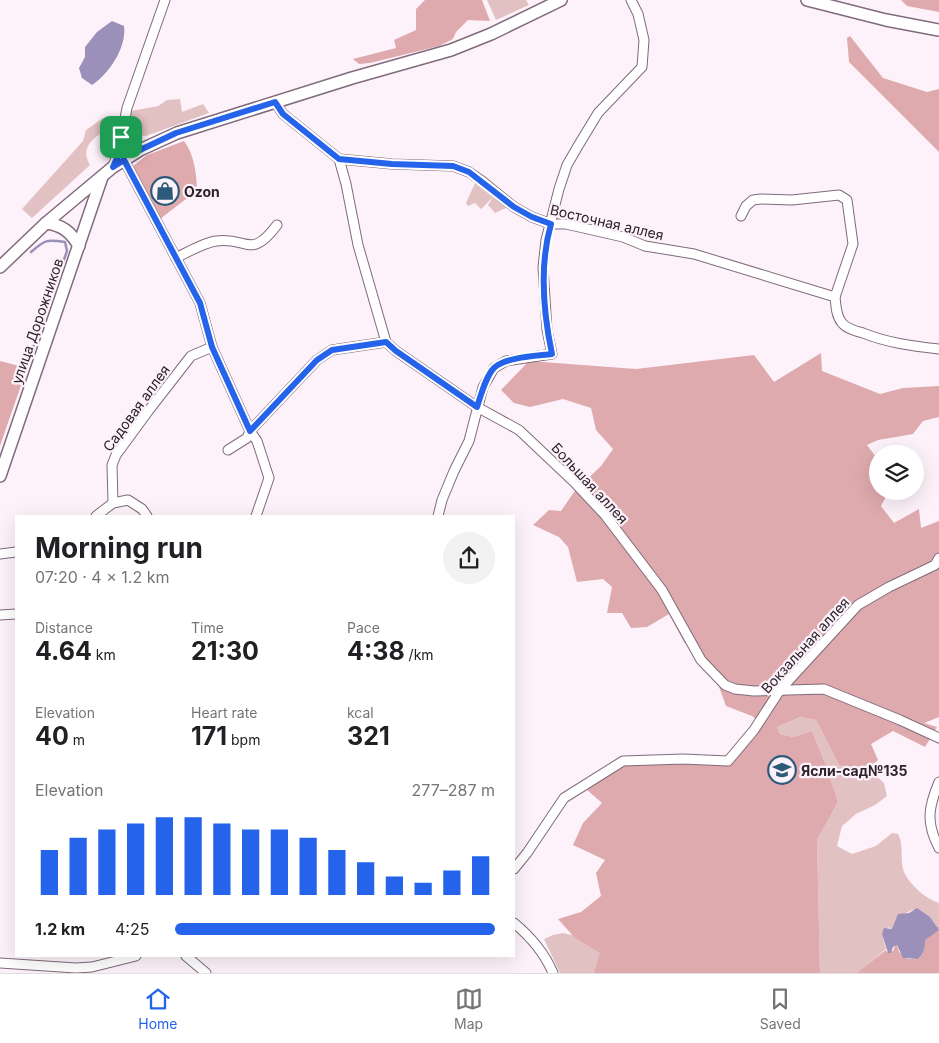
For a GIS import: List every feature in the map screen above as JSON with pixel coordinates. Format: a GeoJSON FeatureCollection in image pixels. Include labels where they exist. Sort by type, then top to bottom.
{"type":"FeatureCollection","features":[{"type":"Feature","properties":{"kind":"main road"},"geometry":{"type":"LineString","coordinates":[[0,268],[46,223],[113,167],[140,150],[176,133],[352,78],[451,50],[491,34],[561,0]]}},
{"type":"Feature","properties":{"kind":"main road"},"geometry":{"type":"LineString","coordinates":[[807,0],[886,20],[939,30]]}},
{"type":"Feature","properties":{"kind":"main road","name":"улица Дорожников"},"geometry":{"type":"LineString","coordinates":[[0,476],[103,175]]}},
{"type":"Feature","properties":{"kind":"main road"},"geometry":{"type":"LineString","coordinates":[[46,223],[57,224],[65,229],[72,235],[79,246]]}},
{"type":"Feature","properties":{"kind":"street"},"geometry":{"type":"LineString","coordinates":[[113,167],[118,156],[127,108],[165,0]]}},
{"type":"Feature","properties":{"kind":"street"},"geometry":{"type":"LineString","coordinates":[[438,515],[445,492],[469,441],[483,388],[494,368],[506,361],[552,354],[547,330],[543,267],[546,240],[559,188],[567,166],[578,146],[598,113],[642,67],[644,40],[638,14],[631,0]]}},
{"type":"Feature","properties":{"kind":"street"},"geometry":{"type":"LineString","coordinates":[[228,450],[247,438],[250,431],[317,360],[332,350],[386,342],[358,245],[339,159],[283,114],[275,102]]}},
{"type":"Feature","properties":{"kind":"street"},"geometry":{"type":"LineString","coordinates":[[124,128],[124,140],[129,146],[140,150]]}},
{"type":"Feature","properties":{"kind":"street","name":"Восточная аллея"},"geometry":{"type":"LineString","coordinates":[[339,159],[392,164],[453,166],[469,172],[514,207],[532,217],[551,224],[566,224],[622,237],[645,246],[694,254],[835,297]]}},
{"type":"Feature","properties":{"kind":"street"},"geometry":{"type":"LineString","coordinates":[[124,160],[200,303],[212,347],[250,431],[257,442],[269,478],[256,515]]}},
{"type":"Feature","properties":{"kind":"street"},"geometry":{"type":"LineString","coordinates":[[741,216],[746,206],[753,200],[792,200],[839,195],[847,200],[852,244],[835,297],[837,314],[842,324],[881,340],[901,345],[939,350]]}},
{"type":"Feature","properties":{"kind":"street"},"geometry":{"type":"LineString","coordinates":[[176,258],[213,241],[226,240],[249,246],[266,239],[277,225]]}},
{"type":"Feature","properties":{"kind":"street","name":"Большая аллея"},"geometry":{"type":"LineString","coordinates":[[386,342],[396,351],[477,407],[519,430],[574,482],[605,514],[662,590],[701,660],[725,685],[735,689],[754,691],[814,688],[834,692],[939,738]]}},
{"type":"Feature","properties":{"kind":"street","name":"Садовая аллея"},"geometry":{"type":"LineString","coordinates":[[113,503],[112,465],[116,455],[190,356],[212,347]]}},
{"type":"Feature","properties":{"kind":"street"},"geometry":{"type":"LineString","coordinates":[[97,515],[113,503],[128,500],[142,509],[146,515]]}},
{"type":"Feature","properties":{"kind":"street"},"geometry":{"type":"LineString","coordinates":[[0,554],[15,552]]}},
{"type":"Feature","properties":{"kind":"street","name":"Вокзальная аллея"},"geometry":{"type":"LineString","coordinates":[[515,868],[564,798],[623,761],[683,759],[728,761],[754,730],[780,690],[858,605],[934,565],[939,558]]}},
{"type":"Feature","properties":{"kind":"street"},"geometry":{"type":"LineString","coordinates":[[0,615],[15,614]]}},
{"type":"Feature","properties":{"kind":"street"},"geometry":{"type":"LineString","coordinates":[[939,782],[930,802],[931,832],[939,848]]}},
{"type":"Feature","properties":{"kind":"street"},"geometry":{"type":"LineString","coordinates":[[515,924],[529,935],[543,953],[553,973]]}},
{"type":"Feature","properties":{"kind":"street"},"geometry":{"type":"LineString","coordinates":[[0,963],[92,968],[132,957]]}},
{"type":"Feature","properties":{"kind":"street"},"geometry":{"type":"LineString","coordinates":[[187,957],[206,973]]}},
{"type":"Feature","properties":{"kind":"shaded area"},"geometry":{"type":"Polygon","coordinates":[[[425,0],[482,0],[490,21],[468,20],[456,32],[453,39],[439,46],[370,63],[359,64],[353,59],[396,48],[394,40],[416,30],[416,9],[425,0]]]}},
{"type":"Feature","properties":{"kind":"shaded area"},"geometry":{"type":"Polygon","coordinates":[[[487,0],[526,0],[529,5],[496,20],[487,0]]]}},
{"type":"Feature","properties":{"kind":"shaded area"},"geometry":{"type":"Polygon","coordinates":[[[901,0],[939,0],[939,12],[907,6],[901,0]]]}},
{"type":"Feature","properties":{"kind":"shaded area"},"geometry":{"type":"Polygon","coordinates":[[[112,21],[124,26],[123,43],[105,74],[92,85],[82,78],[79,68],[85,57],[85,47],[97,32],[112,21]]]}},
{"type":"Feature","properties":{"kind":"shaded area"},"geometry":{"type":"Polygon","coordinates":[[[850,36],[883,78],[927,92],[939,89],[939,152],[849,62],[847,38],[850,36]]]}},
{"type":"Feature","properties":{"kind":"shaded area"},"geometry":{"type":"Polygon","coordinates":[[[180,99],[182,112],[203,104],[209,113],[146,136],[134,132],[131,125],[131,111],[158,106],[167,100],[180,99]]]}},
{"type":"Feature","properties":{"kind":"shaded area"},"geometry":{"type":"Polygon","coordinates":[[[103,118],[109,127],[94,139],[87,148],[86,153],[90,165],[32,218],[22,209],[83,141],[86,130],[103,118]]]}},
{"type":"Feature","properties":{"kind":"shaded area"},"geometry":{"type":"Polygon","coordinates":[[[184,141],[191,153],[195,166],[197,195],[186,199],[160,219],[132,167],[147,155],[184,141]]]}},
{"type":"Feature","properties":{"kind":"shaded area"},"geometry":{"type":"Polygon","coordinates":[[[476,181],[508,207],[495,213],[488,205],[493,197],[481,209],[475,203],[468,206],[466,203],[476,181]]]}},
{"type":"Feature","properties":{"kind":"shaded area"},"geometry":{"type":"Polygon","coordinates":[[[821,353],[822,371],[880,394],[903,388],[939,386],[939,417],[923,421],[913,434],[878,440],[867,445],[869,448],[869,500],[884,500],[881,506],[894,523],[919,509],[921,528],[939,521],[939,717],[924,723],[937,727],[925,747],[893,731],[871,744],[878,760],[863,774],[839,765],[816,720],[800,717],[777,727],[780,734],[793,737],[812,731],[838,802],[817,840],[820,973],[594,973],[600,953],[574,937],[558,919],[581,912],[601,896],[596,873],[605,860],[573,845],[583,823],[602,803],[586,789],[626,763],[729,764],[762,724],[752,716],[726,706],[718,684],[684,642],[669,614],[647,627],[631,628],[622,613],[607,613],[612,587],[603,579],[577,582],[568,547],[559,537],[533,525],[549,510],[561,511],[574,492],[601,466],[613,449],[596,430],[591,408],[563,399],[530,407],[514,403],[501,390],[529,361],[636,369],[754,355],[774,382],[821,353]]]}},
{"type":"Feature","properties":{"kind":"shaded area"},"geometry":{"type":"Polygon","coordinates":[[[0,361],[27,368],[0,446],[0,361]]]}},
{"type":"Feature","properties":{"kind":"shaded area"},"geometry":{"type":"Polygon","coordinates":[[[800,717],[816,720],[839,765],[863,774],[875,775],[884,783],[887,796],[875,805],[856,814],[842,826],[837,846],[852,854],[876,846],[892,833],[898,834],[901,842],[902,865],[908,880],[928,898],[939,903],[939,927],[936,927],[930,917],[920,911],[912,910],[906,913],[892,929],[888,927],[883,938],[886,949],[858,973],[820,973],[817,840],[838,802],[812,731],[793,737],[780,734],[777,727],[800,717]]]}},
{"type":"Feature","properties":{"kind":"shaded area"},"geometry":{"type":"Polygon","coordinates":[[[917,908],[930,917],[939,930],[925,940],[924,950],[918,959],[903,958],[897,945],[893,947],[891,953],[888,953],[882,934],[884,928],[892,929],[898,914],[909,913],[917,908]]]}},
{"type":"Feature","properties":{"kind":"shaded area"},"geometry":{"type":"Polygon","coordinates":[[[936,927],[939,927],[939,973],[857,973],[886,950],[887,952],[893,951],[897,945],[899,952],[907,959],[918,959],[923,952],[926,938],[936,927]]]}},
{"type":"Feature","properties":{"kind":"shaded area"},"geometry":{"type":"Polygon","coordinates":[[[563,933],[576,936],[602,953],[598,973],[560,973],[544,939],[563,933]]]}},
{"type":"Feature","properties":{"kind":"waterway"},"geometry":{"type":"LineString","coordinates":[[31,252],[46,241],[65,242],[67,251],[51,297]]}},
{"type":"Feature","properties":{"kind":"waterway"},"geometry":{"type":"LineString","coordinates":[[33,348],[45,314]]}},
{"type":"Feature","properties":{"kind":"place","name":"Ozon"},"geometry":{"type":"Point","coordinates":[165,191]}},
{"type":"Feature","properties":{"kind":"place","name":"Ясли-сад№135"},"geometry":{"type":"Point","coordinates":[782,770]}},
{"type":"Feature","properties":{"kind":"route"},"geometry":{"type":"LineString","coordinates":[[275,102],[283,114],[339,159],[392,164],[453,166],[469,172],[514,207],[532,217],[551,224],[546,240],[543,267],[547,330],[552,354],[506,361],[494,368],[483,388],[477,407],[396,351],[386,342],[332,350],[317,360],[250,431],[212,347],[208,326],[200,303],[124,160],[113,167],[118,156],[121,137],[124,128],[124,140],[129,146],[140,150],[176,133],[275,102]]}}]}
